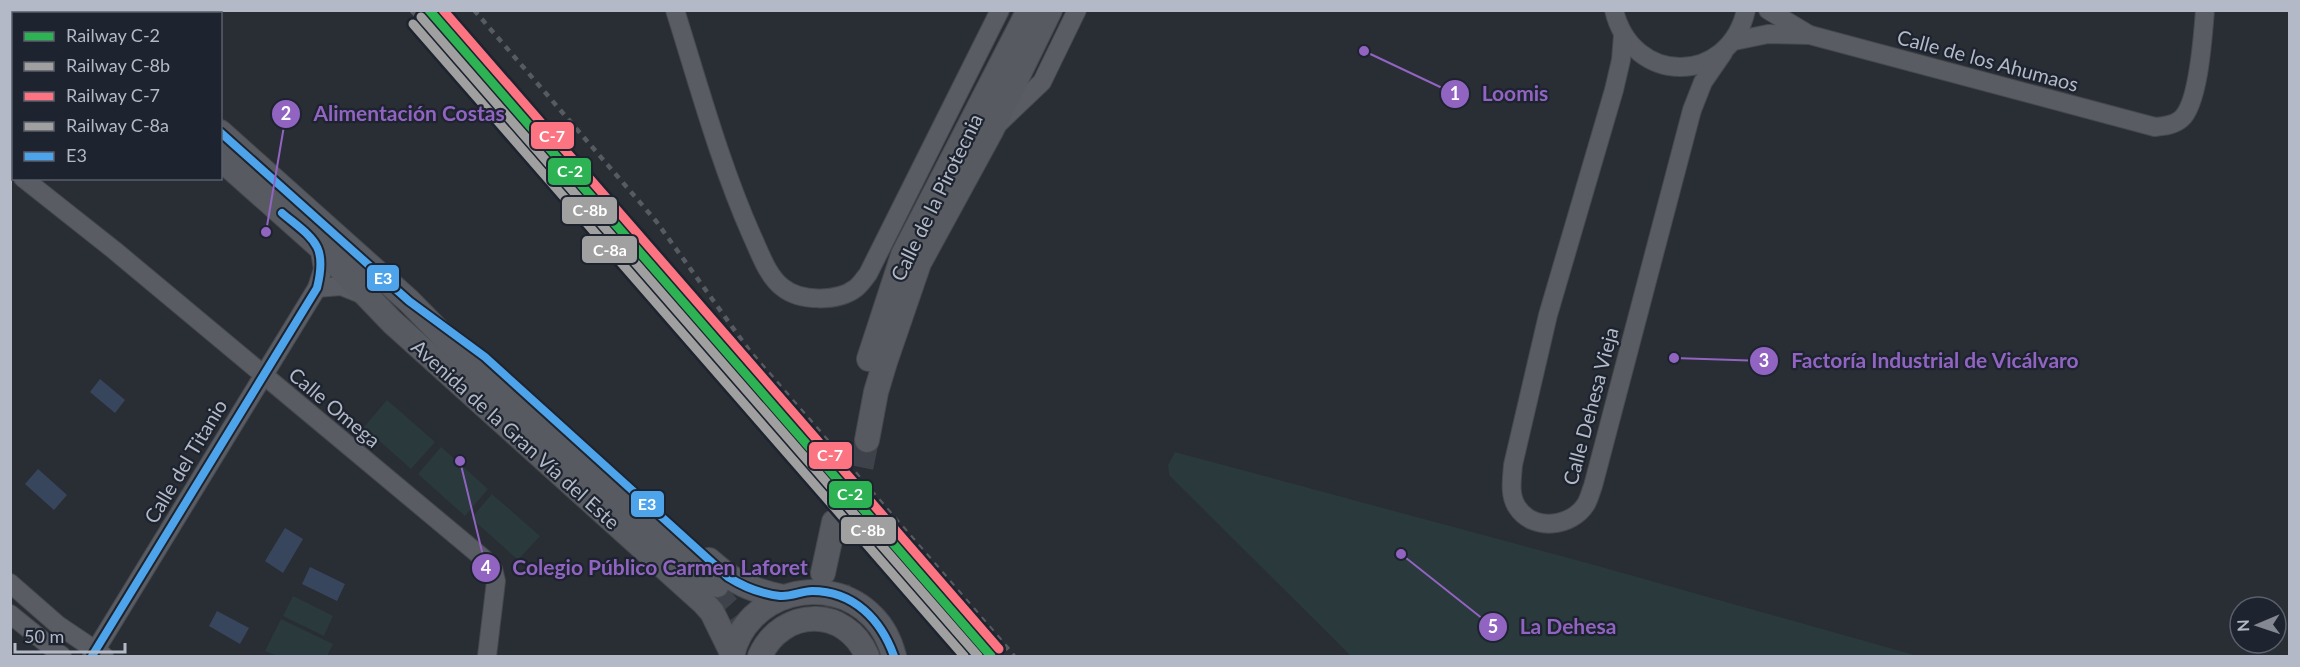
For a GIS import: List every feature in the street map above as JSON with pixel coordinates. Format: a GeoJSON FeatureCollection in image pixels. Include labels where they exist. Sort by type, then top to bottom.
{"type":"FeatureCollection","features":[{"type":"Feature","properties":{"kind":"main road","name":"Calle de la Pirotecnia"},"geometry":{"type":"LineString","coordinates":[[1029,10],[903,255],[869,358],[861,433],[919,263],[991,131],[1050,10]]}},
{"type":"Feature","properties":{"kind":"main road","name":"Avenida de la Gran Vía del Este"},"geometry":{"type":"LineString","coordinates":[[222,134],[409,301],[470,362],[714,587],[458,364],[369,296]]}},
{"type":"Feature","properties":{"kind":"main road","name":"Avenida de la Gran Vía del Este"},"geometry":{"type":"LineString","coordinates":[[222,160],[319,246],[392,322],[703,602],[712,612],[732,655]]}},
{"type":"Feature","properties":{"kind":"main road","name":"Avenida de la Gran Vía del Este"},"geometry":{"type":"LineString","coordinates":[[409,301],[485,357],[728,577],[748,588],[808,613]]}},
{"type":"Feature","properties":{"kind":"main road"},"geometry":{"type":"LineString","coordinates":[[831,573],[840,530]]}},
{"type":"Feature","properties":{"kind":"main road"},"geometry":{"type":"LineString","coordinates":[[808,613],[804,592],[826,592],[856,603],[879,624],[890,641],[894,657]]}},
{"type":"Feature","properties":{"kind":"main road"},"geometry":{"type":"LineString","coordinates":[[732,655],[740,633],[750,620],[767,605],[808,613],[857,638],[867,657]]}},
{"type":"Feature","properties":{"kind":"main road"},"geometry":{"type":"LineString","coordinates":[[757,648],[808,613]]}},
{"type":"Feature","properties":{"kind":"street","name":"Calle de la Pirotecnia"},"geometry":{"type":"LineString","coordinates":[[675,10],[736,200],[768,269],[783,288],[802,297],[823,298],[855,289],[868,274],[884,247],[1000,10]]}},
{"type":"Feature","properties":{"kind":"street","name":"Calle de la Pirotecnia"},"geometry":{"type":"LineString","coordinates":[[991,131],[1042,82],[1077,10]]}},
{"type":"Feature","properties":{"kind":"street","name":"Calle Dehesa Vieja"},"geometry":{"type":"LineString","coordinates":[[1623,35],[1621,60],[1614,90],[1548,315],[1513,465],[1511,486],[1517,507],[1539,524],[1558,524],[1573,517],[1586,505],[1593,486],[1692,110],[1703,82],[1743,25],[1746,10]]}},
{"type":"Feature","properties":{"kind":"street","name":"Calle de los Ahumaos"},"geometry":{"type":"LineString","coordinates":[[1768,10],[1810,35]]}},
{"type":"Feature","properties":{"kind":"street","name":"Calle de los Ahumaos"},"geometry":{"type":"LineString","coordinates":[[1623,35],[1633,48],[1646,58],[1669,66],[1693,67],[1709,62],[1728,47],[1768,34],[1810,35],[2155,127],[2172,124],[2184,117],[2187,110],[2199,71],[2205,10]]}},
{"type":"Feature","properties":{"kind":"street"},"geometry":{"type":"LineString","coordinates":[[1614,11],[1623,35]]}},
{"type":"Feature","properties":{"kind":"street","name":"Calle Omega"},"geometry":{"type":"LineString","coordinates":[[26,180],[114,250],[493,569],[496,595],[487,657]]}},
{"type":"Feature","properties":{"kind":"street","name":"Calle del Titanio"},"geometry":{"type":"LineString","coordinates":[[97,655],[262,376],[317,288],[323,269],[319,246]]}},
{"type":"Feature","properties":{"kind":"street"},"geometry":{"type":"LineString","coordinates":[[317,288],[340,286],[369,296]]}},
{"type":"Feature","properties":{"kind":"street"},"geometry":{"type":"LineString","coordinates":[[10,583],[97,655]]}},
{"type":"Feature","properties":{"kind":"street"},"geometry":{"type":"LineString","coordinates":[[10,614],[62,657]]}},
{"type":"Feature","properties":{"kind":"shaded area"},"geometry":{"type":"Polygon","coordinates":[[[387,400],[435,442],[411,469],[364,427],[387,400]]]}},
{"type":"Feature","properties":{"kind":"shaded area"},"geometry":{"type":"Polygon","coordinates":[[[441,447],[488,489],[465,516],[418,474],[441,447]]]}},
{"type":"Feature","properties":{"kind":"shaded area"},"geometry":{"type":"Polygon","coordinates":[[[1175,452],[1591,564],[1918,656],[1351,656],[1169,475],[1168,465],[1175,452]]]}},
{"type":"Feature","properties":{"kind":"shaded area"},"geometry":{"type":"Polygon","coordinates":[[[492,494],[540,536],[518,560],[471,518],[492,494]]]}},
{"type":"Feature","properties":{"kind":"shaded area"},"geometry":{"type":"Polygon","coordinates":[[[293,596],[333,616],[324,636],[283,616],[293,596]]]}},
{"type":"Feature","properties":{"kind":"shaded area"},"geometry":{"type":"Polygon","coordinates":[[[281,619],[333,644],[327,656],[277,656],[265,651],[281,619]]]}},
{"type":"Feature","properties":{"kind":"water"},"geometry":{"type":"Polygon","coordinates":[[[100,379],[125,400],[115,413],[90,392],[100,379]]]}},
{"type":"Feature","properties":{"kind":"water"},"geometry":{"type":"Polygon","coordinates":[[[38,469],[67,495],[54,510],[25,484],[38,469]]]}},
{"type":"Feature","properties":{"kind":"water"},"geometry":{"type":"Polygon","coordinates":[[[285,528],[303,539],[283,573],[265,561],[285,528]]]}},
{"type":"Feature","properties":{"kind":"water"},"geometry":{"type":"Polygon","coordinates":[[[310,567],[345,584],[337,601],[302,584],[310,567]]]}},
{"type":"Feature","properties":{"kind":"water"},"geometry":{"type":"Polygon","coordinates":[[[217,611],[249,628],[240,644],[209,626],[217,611]]]}},
{"type":"Feature","properties":{"kind":"tunnel"},"geometry":{"type":"LineString","coordinates":[[847,538],[867,440]]}},
{"type":"Feature","properties":{"kind":"tunnel"},"geometry":{"type":"LineString","coordinates":[[837,608],[839,574]]}},
{"type":"Feature","properties":{"kind":"tunnel"},"geometry":{"type":"LineString","coordinates":[[712,589],[733,612],[753,640]]}},
{"type":"Feature","properties":{"kind":"railway"},"geometry":{"type":"LineString","coordinates":[[411,10],[561,174],[979,656]]}},
{"type":"Feature","properties":{"kind":"railway"},"geometry":{"type":"LineString","coordinates":[[474,10],[656,221],[751,353],[1014,656]]}},
{"type":"Feature","properties":{"kind":"rail line","name":"C-2"},"geometry":{"type":"LineString","coordinates":[[429,10],[991,656]]}},
{"type":"Feature","properties":{"kind":"rail line","name":"C-7"},"geometry":{"type":"LineString","coordinates":[[443,10],[999,649]]}},
{"type":"Feature","properties":{"kind":"rail line","name":"C-8b"},"geometry":{"type":"LineString","coordinates":[[421,17],[978,656]]}},
{"type":"Feature","properties":{"kind":"rail line","name":"C-8a"},"geometry":{"type":"LineString","coordinates":[[413,24],[964,656]]}},
{"type":"Feature","properties":{"kind":"transit line","name":"E3"},"geometry":{"type":"LineString","coordinates":[[222,134],[409,301],[485,357],[728,577],[753,590],[773,595],[784,596],[812,591],[841,596],[864,610],[873,620],[882,631],[894,656]]}},
{"type":"Feature","properties":{"kind":"transit line","name":"E3"},"geometry":{"type":"LineString","coordinates":[[92,656],[317,288],[321,261],[319,252],[310,237],[282,213]]}},
{"type":"Feature","properties":{"kind":"place","name":"Loomis"},"geometry":{"type":"Point","coordinates":[1364,51]}},
{"type":"Feature","properties":{"kind":"place","name":"Alimentación Costas"},"geometry":{"type":"Point","coordinates":[266,232]}},
{"type":"Feature","properties":{"kind":"place","name":"Factoría Industrial de Vicálvaro"},"geometry":{"type":"Point","coordinates":[1674,358]}},
{"type":"Feature","properties":{"kind":"place","name":"Colegio Público Carmen Laforet"},"geometry":{"type":"Point","coordinates":[460,461]}},
{"type":"Feature","properties":{"kind":"place","name":"La Dehesa"},"geometry":{"type":"Point","coordinates":[1401,554]}}]}
